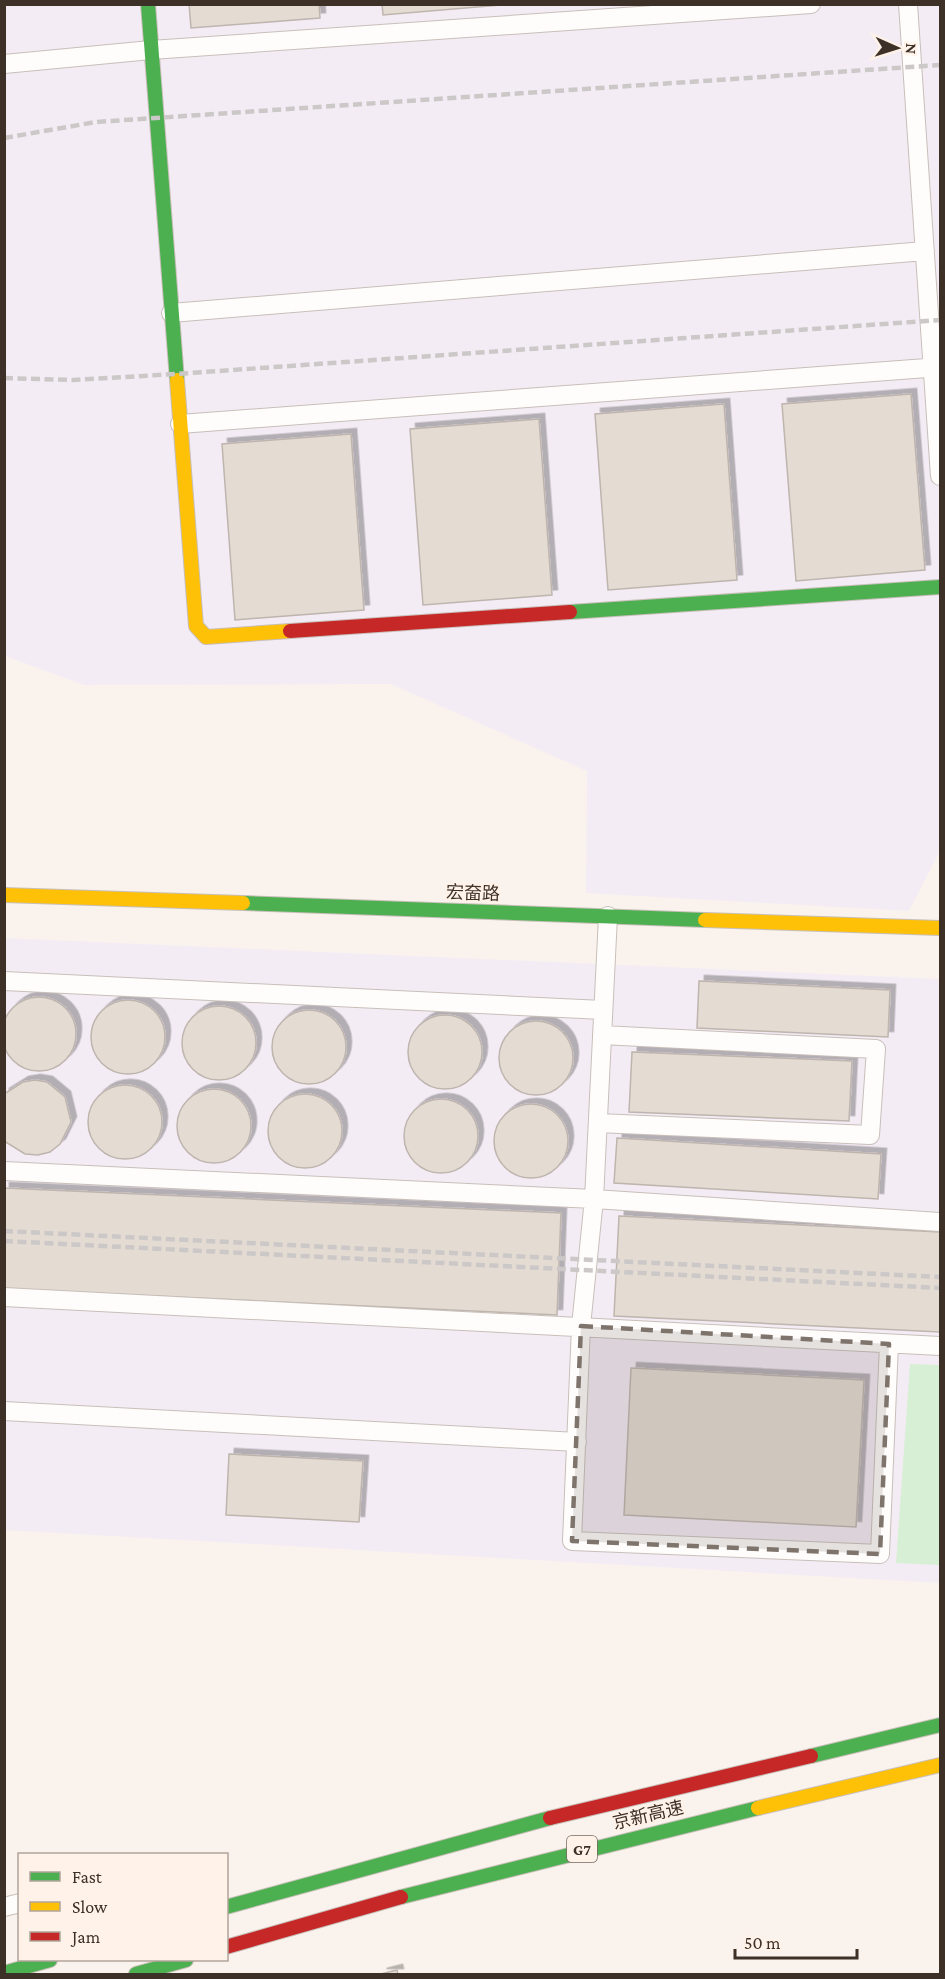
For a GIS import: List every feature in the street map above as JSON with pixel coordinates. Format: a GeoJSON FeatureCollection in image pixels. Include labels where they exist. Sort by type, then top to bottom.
{"type":"FeatureCollection","features":[{"type":"Feature","properties":{"kind":"main road"},"geometry":{"type":"LineString","coordinates":[[148,4],[196,626],[206,637],[940,587]]}},
{"type":"Feature","properties":{"kind":"main road","name":"宏奤路"},"geometry":{"type":"LineString","coordinates":[[4,895],[940,928]]}},
{"type":"Feature","properties":{"kind":"main road","name":"京新高速"},"geometry":{"type":"LineString","coordinates":[[228,1906],[577,1811],[940,1725]]}},
{"type":"Feature","properties":{"kind":"main road","name":"京新高速"},"geometry":{"type":"LineString","coordinates":[[228,1946],[313,1921],[580,1850],[940,1765]]}},
{"type":"Feature","properties":{"kind":"main road"},"geometry":{"type":"LineString","coordinates":[[4,1973],[43,1961]]}},
{"type":"Feature","properties":{"kind":"main road"},"geometry":{"type":"LineString","coordinates":[[136,1974],[179,1961]]}},
{"type":"Feature","properties":{"kind":"street"},"geometry":{"type":"LineString","coordinates":[[4,64],[151,50],[811,4]]}},
{"type":"Feature","properties":{"kind":"street"},"geometry":{"type":"LineString","coordinates":[[908,4],[925,251],[935,308],[940,476]]}},
{"type":"Feature","properties":{"kind":"street"},"geometry":{"type":"LineString","coordinates":[[171,313],[925,251]]}},
{"type":"Feature","properties":{"kind":"street"},"geometry":{"type":"LineString","coordinates":[[180,424],[937,367]]}},
{"type":"Feature","properties":{"kind":"street"},"geometry":{"type":"LineString","coordinates":[[608,916],[594,1199],[581,1326],[573,1541],[880,1554],[889,1344]]}},
{"type":"Feature","properties":{"kind":"street"},"geometry":{"type":"LineString","coordinates":[[4,981],[603,1010]]}},
{"type":"Feature","properties":{"kind":"street"},"geometry":{"type":"LineString","coordinates":[[598,1124],[870,1135],[876,1049],[602,1035]]}},
{"type":"Feature","properties":{"kind":"street"},"geometry":{"type":"LineString","coordinates":[[4,1171],[594,1199],[940,1222]]}},
{"type":"Feature","properties":{"kind":"street"},"geometry":{"type":"LineString","coordinates":[[4,1297],[940,1346]]}},
{"type":"Feature","properties":{"kind":"street"},"geometry":{"type":"LineString","coordinates":[[4,1411],[577,1442]]}},
{"type":"Feature","properties":{"kind":"highlighted area"},"geometry":{"type":"Polygon","coordinates":[[[581,1326],[889,1344],[880,1554],[572,1541],[581,1326]]]}},
{"type":"Feature","properties":{"kind":"shaded area"},"geometry":{"type":"Polygon","coordinates":[[[4,5],[940,5],[940,851],[909,911],[586,893],[587,771],[391,684],[84,685],[5,656],[4,5]]]}},
{"type":"Feature","properties":{"kind":"shaded area"},"geometry":{"type":"Polygon","coordinates":[[[4,938],[940,979],[940,1583],[5,1530],[4,938]]]}},
{"type":"Feature","properties":{"kind":"green space"},"geometry":{"type":"Polygon","coordinates":[[[910,1364],[940,1365],[940,1565],[896,1563],[910,1364]]]}},
{"type":"Feature","properties":{"kind":"building"},"geometry":{"type":"Polygon","coordinates":[[[189,4],[319,4],[320,18],[191,28],[189,4]]]}},
{"type":"Feature","properties":{"kind":"building"},"geometry":{"type":"Polygon","coordinates":[[[382,4],[512,4],[383,15],[382,4]]]}},
{"type":"Feature","properties":{"kind":"building"},"geometry":{"type":"Polygon","coordinates":[[[911,394],[925,570],[796,581],[782,404],[911,394]]]}},
{"type":"Feature","properties":{"kind":"building"},"geometry":{"type":"Polygon","coordinates":[[[724,404],[737,580],[608,590],[595,414],[724,404]]]}},
{"type":"Feature","properties":{"kind":"building"},"geometry":{"type":"Polygon","coordinates":[[[539,419],[552,595],[423,605],[410,429],[539,419]]]}},
{"type":"Feature","properties":{"kind":"building"},"geometry":{"type":"Polygon","coordinates":[[[351,434],[364,610],[235,620],[222,444],[351,434]]]}},
{"type":"Feature","properties":{"kind":"building"},"geometry":{"type":"Polygon","coordinates":[[[699,981],[890,990],[888,1037],[697,1028],[699,981]]]}},
{"type":"Feature","properties":{"kind":"building"},"geometry":{"type":"Polygon","coordinates":[[[39,997],[60,1003],[70,1013],[76,1034],[70,1055],[60,1065],[39,1071],[18,1065],[8,1055],[2,1034],[8,1013],[18,1003],[39,997]]]}},
{"type":"Feature","properties":{"kind":"building"},"geometry":{"type":"Polygon","coordinates":[[[121,1000],[135,1000],[149,1006],[159,1016],[165,1030],[163,1051],[149,1068],[135,1074],[121,1074],[107,1068],[97,1058],[91,1044],[91,1030],[97,1016],[107,1006],[121,1000]]]}},
{"type":"Feature","properties":{"kind":"building"},"geometry":{"type":"Polygon","coordinates":[[[212,1006],[226,1006],[240,1012],[250,1022],[256,1036],[254,1057],[240,1074],[226,1080],[212,1080],[198,1074],[188,1064],[182,1050],[182,1036],[188,1022],[198,1012],[212,1006]]]}},
{"type":"Feature","properties":{"kind":"building"},"geometry":{"type":"Polygon","coordinates":[[[302,1010],[316,1010],[330,1016],[340,1026],[346,1040],[344,1061],[330,1078],[316,1084],[302,1084],[288,1078],[278,1068],[272,1054],[272,1040],[278,1026],[288,1016],[302,1010]]]}},
{"type":"Feature","properties":{"kind":"building"},"geometry":{"type":"Polygon","coordinates":[[[438,1015],[452,1015],[466,1021],[476,1031],[482,1045],[480,1066],[466,1083],[452,1089],[438,1089],[424,1083],[414,1073],[408,1059],[408,1045],[414,1031],[424,1021],[438,1015]]]}},
{"type":"Feature","properties":{"kind":"building"},"geometry":{"type":"Polygon","coordinates":[[[529,1021],[543,1021],[557,1027],[567,1037],[573,1051],[571,1072],[557,1089],[543,1095],[529,1095],[515,1089],[505,1079],[499,1065],[499,1051],[505,1037],[515,1027],[529,1021]]]}},
{"type":"Feature","properties":{"kind":"building"},"geometry":{"type":"Polygon","coordinates":[[[632,1052],[852,1061],[849,1121],[629,1112],[632,1052]]]}},
{"type":"Feature","properties":{"kind":"building"},"geometry":{"type":"Polygon","coordinates":[[[35,1080],[47,1082],[65,1097],[71,1122],[60,1144],[50,1152],[38,1155],[25,1154],[4,1141],[4,1094],[23,1082],[35,1080]]]}},
{"type":"Feature","properties":{"kind":"building"},"geometry":{"type":"Polygon","coordinates":[[[118,1085],[132,1085],[146,1091],[156,1101],[162,1115],[160,1136],[146,1153],[132,1159],[118,1159],[104,1153],[94,1143],[88,1129],[88,1115],[94,1101],[104,1091],[118,1085]]]}},
{"type":"Feature","properties":{"kind":"building"},"geometry":{"type":"Polygon","coordinates":[[[207,1089],[221,1089],[235,1095],[245,1105],[251,1119],[249,1140],[235,1157],[221,1163],[207,1163],[193,1157],[183,1147],[177,1133],[177,1119],[183,1105],[193,1095],[207,1089]]]}},
{"type":"Feature","properties":{"kind":"building"},"geometry":{"type":"Polygon","coordinates":[[[298,1094],[312,1094],[326,1100],[336,1110],[342,1124],[340,1145],[326,1162],[312,1168],[298,1168],[284,1162],[274,1152],[268,1138],[268,1124],[274,1110],[284,1100],[298,1094]]]}},
{"type":"Feature","properties":{"kind":"building"},"geometry":{"type":"Polygon","coordinates":[[[434,1099],[448,1099],[462,1105],[472,1115],[478,1129],[476,1150],[462,1167],[448,1173],[434,1173],[420,1167],[410,1157],[404,1143],[404,1129],[410,1115],[420,1105],[434,1099]]]}},
{"type":"Feature","properties":{"kind":"building"},"geometry":{"type":"Polygon","coordinates":[[[524,1104],[538,1104],[552,1110],[562,1120],[568,1134],[566,1155],[552,1172],[538,1178],[524,1178],[510,1172],[500,1162],[494,1148],[494,1134],[500,1120],[510,1110],[524,1104]]]}},
{"type":"Feature","properties":{"kind":"building"},"geometry":{"type":"Polygon","coordinates":[[[617,1138],[881,1154],[878,1199],[614,1183],[617,1138]]]}},
{"type":"Feature","properties":{"kind":"building"},"geometry":{"type":"Polygon","coordinates":[[[4,1188],[561,1213],[557,1315],[4,1289],[4,1188]]]}},
{"type":"Feature","properties":{"kind":"building"},"geometry":{"type":"Polygon","coordinates":[[[619,1216],[940,1232],[940,1332],[614,1316],[619,1216]]]}},
{"type":"Feature","properties":{"kind":"building"},"geometry":{"type":"Polygon","coordinates":[[[631,1368],[864,1380],[856,1527],[624,1515],[631,1368]]]}},
{"type":"Feature","properties":{"kind":"building"},"geometry":{"type":"Polygon","coordinates":[[[229,1454],[363,1461],[359,1522],[226,1515],[229,1454]]]}},
{"type":"Feature","properties":{"kind":"building"},"geometry":{"type":"Polygon","coordinates":[[[397,1970],[398,1974],[381,1974],[397,1970]]]}},
{"type":"Feature","properties":{"kind":"railway"},"geometry":{"type":"LineString","coordinates":[[4,138],[96,122],[940,65]]}},
{"type":"Feature","properties":{"kind":"railway"},"geometry":{"type":"LineString","coordinates":[[4,378],[73,380],[176,374],[940,320]]}},
{"type":"Feature","properties":{"kind":"railway"},"geometry":{"type":"LineString","coordinates":[[4,1231],[940,1277]]}},
{"type":"Feature","properties":{"kind":"railway"},"geometry":{"type":"LineString","coordinates":[[4,1241],[940,1288]]}},
{"type":"Feature","properties":{"kind":"traffic: fast"},"geometry":{"type":"LineString","coordinates":[[148,4],[177,380]]}},
{"type":"Feature","properties":{"kind":"traffic: fast"},"geometry":{"type":"LineString","coordinates":[[570,612],[940,587]]}},
{"type":"Feature","properties":{"kind":"traffic: fast"},"geometry":{"type":"LineString","coordinates":[[243,903],[705,920]]}},
{"type":"Feature","properties":{"kind":"traffic: fast"},"geometry":{"type":"LineString","coordinates":[[811,1756],[940,1725]]}},
{"type":"Feature","properties":{"kind":"traffic: fast"},"geometry":{"type":"LineString","coordinates":[[401,1897],[758,1808]]}},
{"type":"Feature","properties":{"kind":"traffic: fast"},"geometry":{"type":"LineString","coordinates":[[228,1906],[550,1818]]}},
{"type":"Feature","properties":{"kind":"traffic: fast"},"geometry":{"type":"LineString","coordinates":[[4,1973],[46,1961]]}},
{"type":"Feature","properties":{"kind":"traffic: fast"},"geometry":{"type":"LineString","coordinates":[[136,1974],[182,1961]]}},
{"type":"Feature","properties":{"kind":"traffic: slow"},"geometry":{"type":"LineString","coordinates":[[177,380],[196,626],[206,637],[290,631]]}},
{"type":"Feature","properties":{"kind":"traffic: slow"},"geometry":{"type":"LineString","coordinates":[[4,895],[243,903]]}},
{"type":"Feature","properties":{"kind":"traffic: slow"},"geometry":{"type":"LineString","coordinates":[[705,920],[940,928]]}},
{"type":"Feature","properties":{"kind":"traffic: slow"},"geometry":{"type":"LineString","coordinates":[[758,1808],[940,1765]]}},
{"type":"Feature","properties":{"kind":"traffic: jam"},"geometry":{"type":"LineString","coordinates":[[290,631],[570,612]]}},
{"type":"Feature","properties":{"kind":"traffic: jam"},"geometry":{"type":"LineString","coordinates":[[550,1818],[811,1756]]}},
{"type":"Feature","properties":{"kind":"traffic: jam"},"geometry":{"type":"LineString","coordinates":[[228,1946],[401,1897]]}}]}
